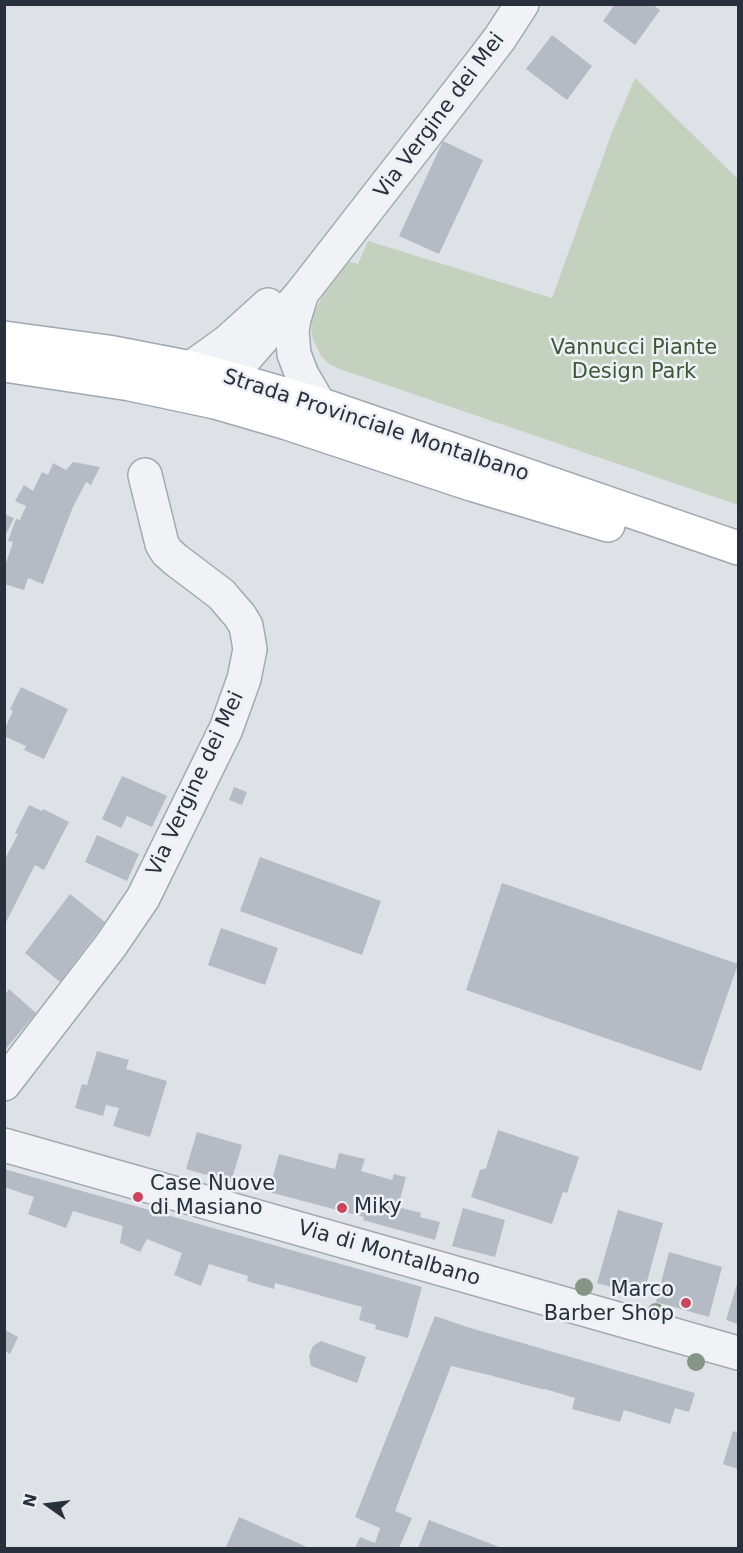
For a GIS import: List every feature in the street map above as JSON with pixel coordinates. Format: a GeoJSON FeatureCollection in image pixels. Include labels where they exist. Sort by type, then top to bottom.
{"type":"FeatureCollection","features":[{"type":"Feature","properties":{"kind":"main road","name":"Strada Provinciale Montalbano"},"geometry":{"type":"LineString","coordinates":[[4,338],[90,349],[187,381],[215,402],[287,423],[478,487],[738,562]]}},
{"type":"Feature","properties":{"kind":"main road","name":"Strada Provinciale Montalbano"},"geometry":{"type":"LineString","coordinates":[[4,365],[97,378],[187,381],[228,378],[319,404],[738,548]]}},
{"type":"Feature","properties":{"kind":"street","name":"Via Vergine dei Mei"},"geometry":{"type":"LineString","coordinates":[[228,378],[302,293],[356,226],[481,63],[522,4]]}},
{"type":"Feature","properties":{"kind":"street","name":"Via Vergine dei Mei"},"geometry":{"type":"LineString","coordinates":[[187,381],[215,351],[356,226]]}},
{"type":"Feature","properties":{"kind":"street","name":"Via Vergine dei Mei"},"geometry":{"type":"LineString","coordinates":[[302,293],[292,331],[294,354],[302,375],[319,404]]}},
{"type":"Feature","properties":{"kind":"street","name":"Via Vergine dei Mei"},"geometry":{"type":"LineString","coordinates":[[4,1084],[111,945],[143,898],[226,729],[244,679],[250,649],[246,626],[221,594],[166,552],[159,538],[145,475]]}},
{"type":"Feature","properties":{"kind":"street","name":"Via di Montalbano"},"geometry":{"type":"LineString","coordinates":[[4,1145],[738,1353]]}},
{"type":"Feature","properties":{"kind":"green space","name":"Vannucci Piante Design Park"},"geometry":{"type":"Polygon","coordinates":[[[635,78],[738,179],[738,505],[337,368],[321,356],[311,331],[315,311],[325,291],[347,261],[358,264],[368,241],[552,298],[611,135],[635,78]]]}},
{"type":"Feature","properties":{"kind":"building"},"geometry":{"type":"Polygon","coordinates":[[[615,4],[652,4],[660,10],[635,45],[603,21],[615,4]]]}},
{"type":"Feature","properties":{"kind":"building"},"geometry":{"type":"Polygon","coordinates":[[[552,35],[592,66],[567,100],[526,69],[552,35]]]}},
{"type":"Feature","properties":{"kind":"building"},"geometry":{"type":"Polygon","coordinates":[[[443,141],[483,160],[439,254],[399,236],[443,141]]]}},
{"type":"Feature","properties":{"kind":"building"},"geometry":{"type":"Polygon","coordinates":[[[73,462],[100,467],[91,485],[86,482],[73,507],[43,584],[28,578],[24,590],[4,584],[4,569],[13,542],[8,541],[16,519],[20,520],[26,506],[15,501],[24,485],[33,491],[42,472],[48,475],[53,463],[66,470],[73,462]]]}},
{"type":"Feature","properties":{"kind":"building"},"geometry":{"type":"Polygon","coordinates":[[[4,514],[14,518],[4,538],[4,514]]]}},
{"type":"Feature","properties":{"kind":"building"},"geometry":{"type":"Polygon","coordinates":[[[21,687],[68,709],[44,759],[24,750],[26,746],[4,736],[4,730],[13,711],[10,709],[21,687]]]}},
{"type":"Feature","properties":{"kind":"building"},"geometry":{"type":"Polygon","coordinates":[[[122,776],[167,796],[152,827],[127,816],[121,828],[102,819],[122,776]]]}},
{"type":"Feature","properties":{"kind":"building"},"geometry":{"type":"Polygon","coordinates":[[[234,787],[247,792],[242,805],[229,800],[234,787]]]}},
{"type":"Feature","properties":{"kind":"building"},"geometry":{"type":"Polygon","coordinates":[[[29,805],[69,822],[44,870],[35,865],[4,926],[4,861],[29,805]]]}},
{"type":"Feature","properties":{"kind":"building"},"geometry":{"type":"Polygon","coordinates":[[[97,835],[139,854],[127,881],[85,862],[97,835]]]}},
{"type":"Feature","properties":{"kind":"building"},"geometry":{"type":"Polygon","coordinates":[[[260,857],[381,901],[362,955],[240,911],[260,857]]]}},
{"type":"Feature","properties":{"kind":"building"},"geometry":{"type":"Polygon","coordinates":[[[502,883],[738,964],[701,1071],[466,990],[502,883]]]}},
{"type":"Feature","properties":{"kind":"building"},"geometry":{"type":"Polygon","coordinates":[[[70,894],[105,922],[60,982],[25,953],[70,894]]]}},
{"type":"Feature","properties":{"kind":"building"},"geometry":{"type":"Polygon","coordinates":[[[221,928],[278,948],[265,985],[208,965],[221,928]]]}},
{"type":"Feature","properties":{"kind":"building"},"geometry":{"type":"Polygon","coordinates":[[[9,989],[36,1013],[4,1051],[4,996],[9,989]]]}},
{"type":"Feature","properties":{"kind":"building"},"geometry":{"type":"Polygon","coordinates":[[[97,1051],[129,1060],[126,1069],[167,1081],[150,1137],[113,1126],[119,1108],[106,1105],[103,1116],[75,1108],[82,1084],[87,1085],[97,1051]]]}},
{"type":"Feature","properties":{"kind":"building"},"geometry":{"type":"Polygon","coordinates":[[[498,1130],[579,1157],[567,1193],[563,1192],[552,1224],[471,1197],[480,1170],[486,1168],[498,1130]]]}},
{"type":"Feature","properties":{"kind":"building"},"geometry":{"type":"Polygon","coordinates":[[[197,1132],[242,1145],[231,1182],[186,1169],[197,1132]]]}},
{"type":"Feature","properties":{"kind":"building"},"geometry":{"type":"Polygon","coordinates":[[[339,1153],[365,1159],[361,1171],[392,1180],[394,1174],[406,1177],[398,1207],[421,1213],[420,1217],[440,1222],[435,1240],[363,1220],[364,1217],[269,1192],[279,1154],[335,1169],[339,1153]]]}},
{"type":"Feature","properties":{"kind":"building"},"geometry":{"type":"Polygon","coordinates":[[[4,1169],[422,1287],[408,1338],[375,1329],[376,1325],[359,1320],[362,1307],[275,1283],[274,1289],[247,1281],[248,1276],[209,1264],[201,1286],[174,1275],[182,1253],[147,1239],[140,1252],[120,1243],[123,1226],[73,1211],[66,1228],[28,1214],[34,1197],[4,1187],[4,1169]]]}},
{"type":"Feature","properties":{"kind":"building"},"geometry":{"type":"Polygon","coordinates":[[[463,1208],[505,1220],[495,1257],[452,1246],[463,1208]]]}},
{"type":"Feature","properties":{"kind":"building"},"geometry":{"type":"Polygon","coordinates":[[[618,1210],[663,1223],[643,1296],[597,1283],[618,1210]]]}},
{"type":"Feature","properties":{"kind":"building"},"geometry":{"type":"Polygon","coordinates":[[[669,1252],[722,1267],[709,1317],[656,1302],[669,1252]]]}},
{"type":"Feature","properties":{"kind":"building"},"geometry":{"type":"Polygon","coordinates":[[[738,1281],[738,1324],[726,1320],[738,1281]]]}},
{"type":"Feature","properties":{"kind":"building"},"geometry":{"type":"Polygon","coordinates":[[[435,1316],[695,1393],[689,1412],[675,1408],[670,1424],[624,1410],[620,1422],[572,1409],[575,1398],[451,1366],[395,1511],[412,1518],[399,1548],[355,1548],[360,1537],[375,1543],[380,1528],[355,1517],[435,1316]]]}},
{"type":"Feature","properties":{"kind":"building"},"geometry":{"type":"Polygon","coordinates":[[[5,1330],[18,1337],[10,1354],[5,1351],[5,1330]]]}},
{"type":"Feature","properties":{"kind":"building"},"geometry":{"type":"Polygon","coordinates":[[[321,1341],[366,1357],[357,1383],[311,1366],[309,1356],[313,1346],[321,1341]]]}},
{"type":"Feature","properties":{"kind":"building"},"geometry":{"type":"Polygon","coordinates":[[[733,1431],[738,1433],[738,1469],[723,1464],[733,1431]]]}},
{"type":"Feature","properties":{"kind":"building"},"geometry":{"type":"Polygon","coordinates":[[[239,1517],[307,1547],[226,1547],[239,1517]]]}},
{"type":"Feature","properties":{"kind":"building"},"geometry":{"type":"Polygon","coordinates":[[[429,1520],[502,1548],[418,1548],[429,1520]]]}},
{"type":"Feature","properties":{"kind":"place","name":"Case Nuove di Masiano"},"geometry":{"type":"Point","coordinates":[138,1197]}},
{"type":"Feature","properties":{"kind":"place","name":"Miky"},"geometry":{"type":"Point","coordinates":[342,1208]}},
{"type":"Feature","properties":{"kind":"place","name":"Marco Barber Shop"},"geometry":{"type":"Point","coordinates":[686,1303]}}]}
